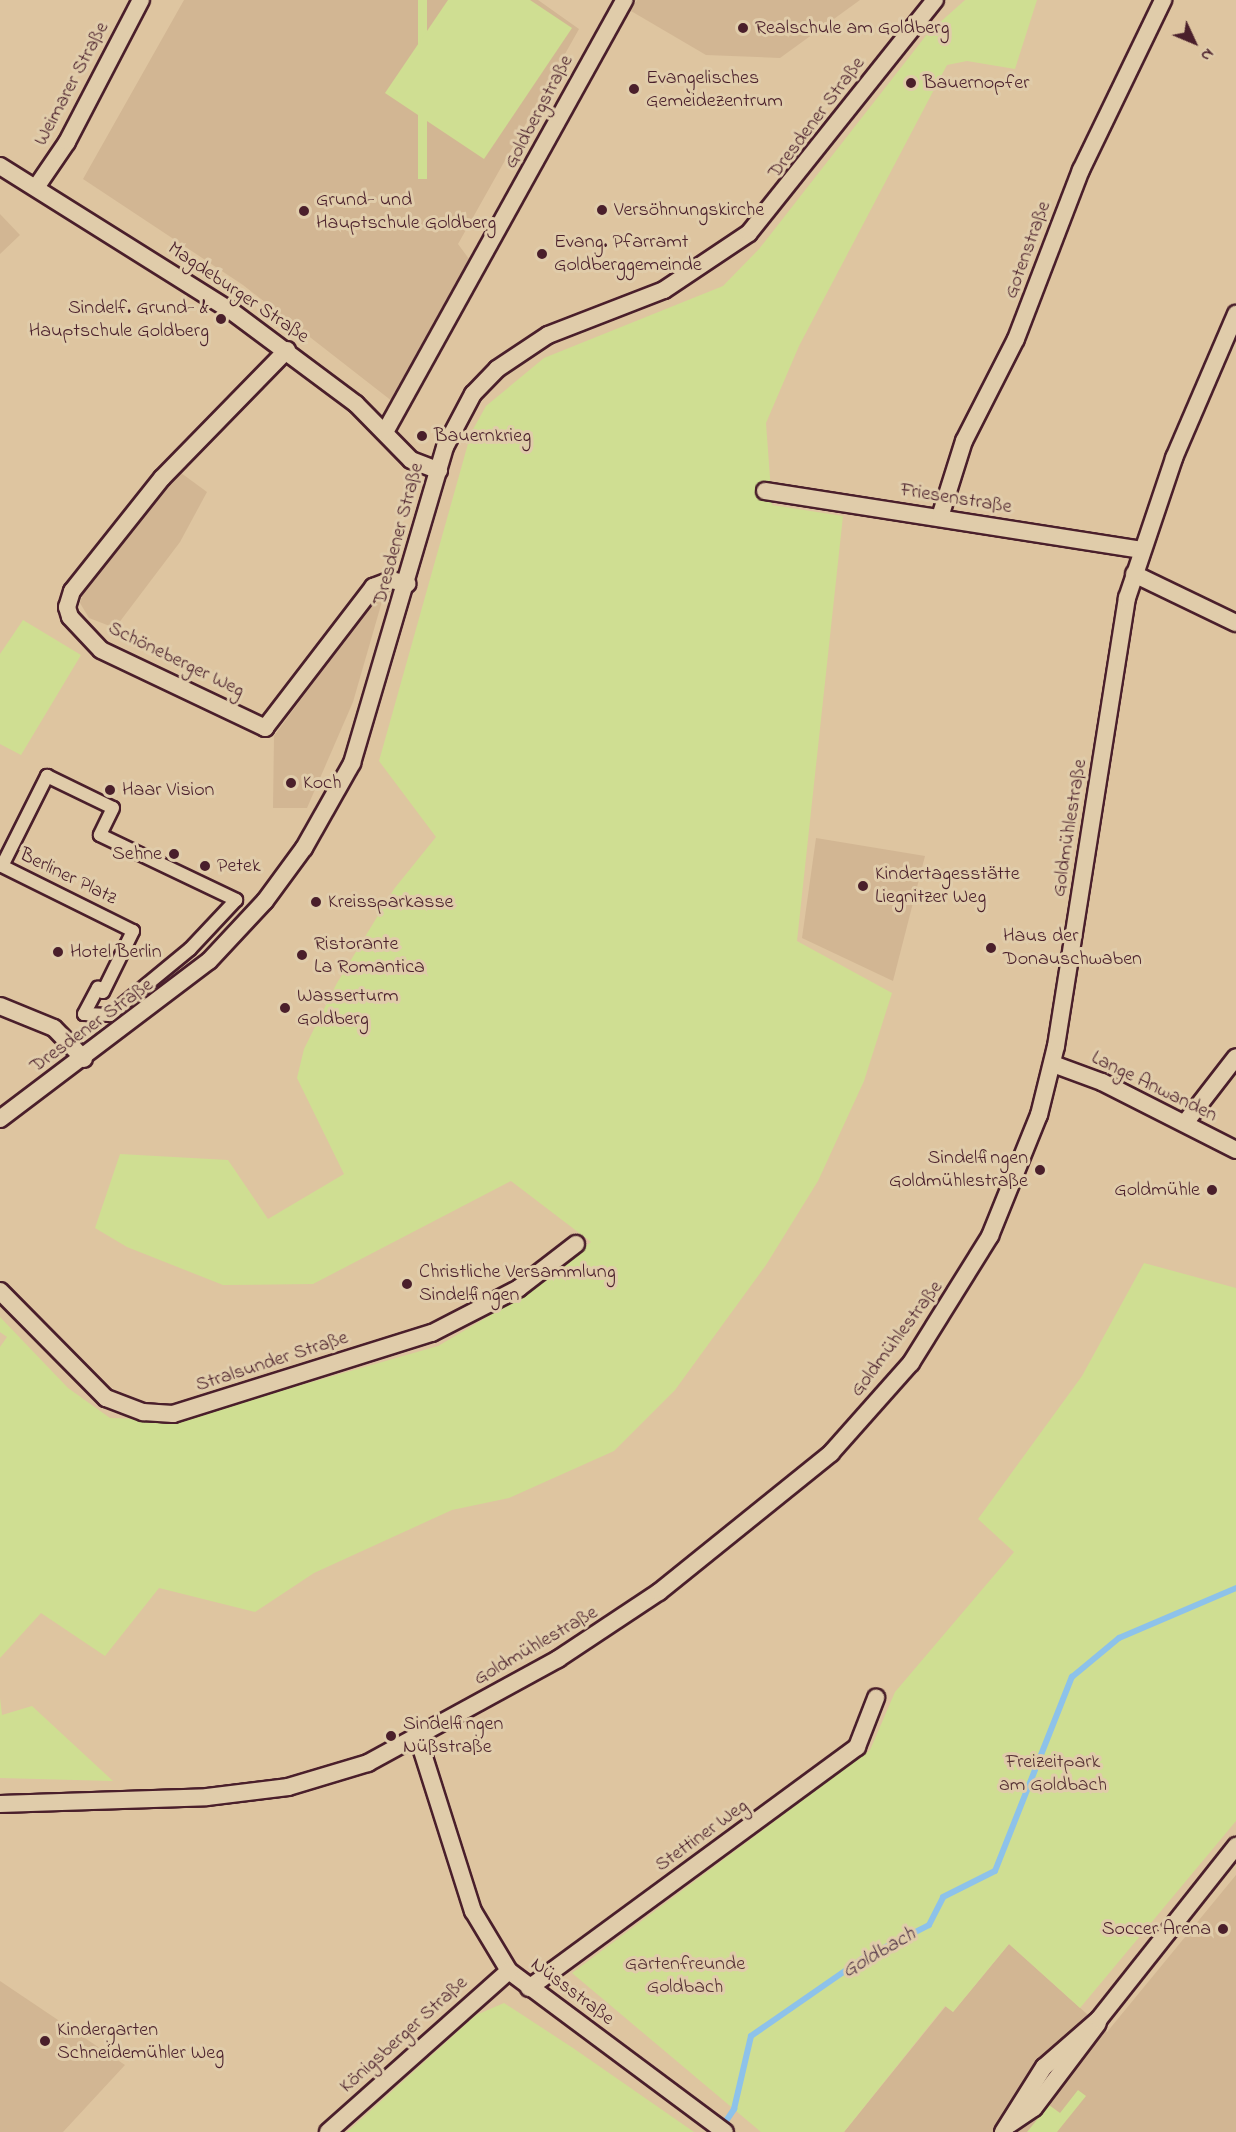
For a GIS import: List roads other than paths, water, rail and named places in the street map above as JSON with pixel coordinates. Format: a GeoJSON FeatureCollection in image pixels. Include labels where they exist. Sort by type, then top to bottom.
{"type":"FeatureCollection","features":[{"type":"Feature","properties":{"kind":"street","name":"Weimarer Straße"},"geometry":{"type":"LineString","coordinates":[[37,186],[67,142],[141,0]]}},
{"type":"Feature","properties":{"kind":"street","name":"Goldbergstraße"},"geometry":{"type":"LineString","coordinates":[[385,432],[624,0]]}},
{"type":"Feature","properties":{"kind":"street","name":"Dresdener Straße"},"geometry":{"type":"LineString","coordinates":[[0,1119],[84,1059],[208,962],[271,894],[304,848],[352,763],[408,584],[439,471],[462,409],[497,369],[548,335],[664,290],[749,234],[935,0]]}},
{"type":"Feature","properties":{"kind":"street","name":"Gotenstraße"},"geometry":{"type":"LineString","coordinates":[[940,517],[964,441],[1016,339],[1082,170],[1163,0]]}},
{"type":"Feature","properties":{"kind":"street","name":"Magdeburger Straße"},"geometry":{"type":"LineString","coordinates":[[0,166],[37,186],[286,350],[385,432],[411,460],[439,471]]}},
{"type":"Feature","properties":{"kind":"street","name":"Goldmühlestraße"},"geometry":{"type":"LineString","coordinates":[[0,1804],[140,1802],[288,1787],[368,1763],[418,1738],[615,1624],[747,1525],[851,1432],[911,1363],[964,1285],[1016,1181],[1053,1064],[1134,574],[1140,550],[1236,314]]}},
{"type":"Feature","properties":{"kind":"street","name":"Schöneberger Weg"},"geometry":{"type":"LineString","coordinates":[[286,350],[162,478],[72,591],[66,607],[70,617],[101,650],[265,728],[373,587],[391,580],[408,584]]}},
{"type":"Feature","properties":{"kind":"street","name":"Friesenstraße"},"geometry":{"type":"LineString","coordinates":[[765,491],[1140,550]]}},
{"type":"Feature","properties":{"kind":"street"},"geometry":{"type":"LineString","coordinates":[[1134,574],[1236,622]]}},
{"type":"Feature","properties":{"kind":"street","name":"Berliner Platz"},"geometry":{"type":"LineString","coordinates":[[47,776],[113,808],[100,835],[236,900],[190,949],[110,1015],[84,1014],[98,988],[103,992],[133,931],[3,866],[47,776]]}},
{"type":"Feature","properties":{"kind":"street"},"geometry":{"type":"LineString","coordinates":[[0,1006],[54,1028],[84,1059]]}},
{"type":"Feature","properties":{"kind":"street"},"geometry":{"type":"LineString","coordinates":[[1185,1123],[1236,1057]]}},
{"type":"Feature","properties":{"kind":"street","name":"Lange Anwanden"},"geometry":{"type":"LineString","coordinates":[[1053,1064],[1185,1123],[1236,1150]]}},
{"type":"Feature","properties":{"kind":"street","name":"Stralsunder Straße"},"geometry":{"type":"LineString","coordinates":[[1,1293],[106,1398],[144,1412],[173,1414],[432,1334],[519,1288],[576,1244]]}},
{"type":"Feature","properties":{"kind":"street","name":"Stettiner Weg"},"geometry":{"type":"LineString","coordinates":[[529,1988],[856,1748],[876,1698]]}},
{"type":"Feature","properties":{"kind":"street","name":"Nüssstraße"},"geometry":{"type":"LineString","coordinates":[[418,1738],[473,1911],[509,1971],[725,2132]]}},
{"type":"Feature","properties":{"kind":"street"},"geometry":{"type":"LineString","coordinates":[[1006,2128],[1034,2108],[1096,2032],[1099,2019],[1236,1846]]}},
{"type":"Feature","properties":{"kind":"street","name":"Königsberger Straße"},"geometry":{"type":"LineString","coordinates":[[328,2132],[509,1971]]}},
{"type":"Feature","properties":{"kind":"waterway","name":"Goldbach"},"geometry":{"type":"LineString","coordinates":[[722,2127],[734,2109],[751,2036],[862,1959],[929,1925],[943,1897],[995,1871],[1072,1677],[1119,1638],[1236,1588]]}},
{"type":"Feature","properties":{"kind":"place","name":"Realschule am Goldberg"},"geometry":{"type":"Point","coordinates":[743,28]}},
{"type":"Feature","properties":{"kind":"place","name":"Bauernopfer"},"geometry":{"type":"Point","coordinates":[911,83]}},
{"type":"Feature","properties":{"kind":"place","name":"Evangelisches Gemeidezentrum"},"geometry":{"type":"Point","coordinates":[634,89]}},
{"type":"Feature","properties":{"kind":"place","name":"Versöhnungskirche"},"geometry":{"type":"Point","coordinates":[602,210]}},
{"type":"Feature","properties":{"kind":"place","name":"Grund- und Hauptschule Goldberg"},"geometry":{"type":"Point","coordinates":[304,211]}},
{"type":"Feature","properties":{"kind":"place","name":"Evang. Pfarramt Goldberggemeinde"},"geometry":{"type":"Point","coordinates":[542,254]}},
{"type":"Feature","properties":{"kind":"place","name":"Sindelf. Grund- & Hauptschule Goldberg"},"geometry":{"type":"Point","coordinates":[221,319]}},
{"type":"Feature","properties":{"kind":"place","name":"Bauernkrieg"},"geometry":{"type":"Point","coordinates":[422,436]}},
{"type":"Feature","properties":{"kind":"place","name":"Koch"},"geometry":{"type":"Point","coordinates":[291,783]}},
{"type":"Feature","properties":{"kind":"place","name":"Haar Vision"},"geometry":{"type":"Point","coordinates":[110,790]}},
{"type":"Feature","properties":{"kind":"place","name":"Sehne"},"geometry":{"type":"Point","coordinates":[174,854]}},
{"type":"Feature","properties":{"kind":"place","name":"Petek"},"geometry":{"type":"Point","coordinates":[205,866]}},
{"type":"Feature","properties":{"kind":"place","name":"Kindertagesstätte Liegnitzer Weg"},"geometry":{"type":"Point","coordinates":[863,886]}},
{"type":"Feature","properties":{"kind":"place","name":"Kreissparkasse"},"geometry":{"type":"Point","coordinates":[316,902]}},
{"type":"Feature","properties":{"kind":"place","name":"Haus der Donauschwaben"},"geometry":{"type":"Point","coordinates":[991,948]}},
{"type":"Feature","properties":{"kind":"place","name":"Hotel Berlin"},"geometry":{"type":"Point","coordinates":[58,952]}},
{"type":"Feature","properties":{"kind":"place","name":"Ristorante La Romantica"},"geometry":{"type":"Point","coordinates":[302,955]}},
{"type":"Feature","properties":{"kind":"place","name":"Wasserturm Goldberg"},"geometry":{"type":"Point","coordinates":[285,1008]}},
{"type":"Feature","properties":{"kind":"place","name":"Sindelfingen Goldmühlestraße"},"geometry":{"type":"Point","coordinates":[1040,1170]}},
{"type":"Feature","properties":{"kind":"place","name":"Goldmühle"},"geometry":{"type":"Point","coordinates":[1212,1190]}},
{"type":"Feature","properties":{"kind":"place","name":"Christliche Versammlung Sindelfingen"},"geometry":{"type":"Point","coordinates":[407,1284]}},
{"type":"Feature","properties":{"kind":"place","name":"Sindelfingen Nüßstraße"},"geometry":{"type":"Point","coordinates":[391,1736]}},
{"type":"Feature","properties":{"kind":"place","name":"Soccer Arena"},"geometry":{"type":"Point","coordinates":[1223,1929]}},
{"type":"Feature","properties":{"kind":"place","name":"Kindergarten Schneidemühler Weg"},"geometry":{"type":"Point","coordinates":[45,2041]}},
{"type":"Feature","properties":{"kind":"park label","name":"Freizeitpark am Goldbach"},"geometry":{"type":"Point","coordinates":[1053,1774]}},
{"type":"Feature","properties":{"kind":"park label","name":"Gartenfreunde Goldbach"},"geometry":{"type":"Point","coordinates":[685,1976]}}]}
